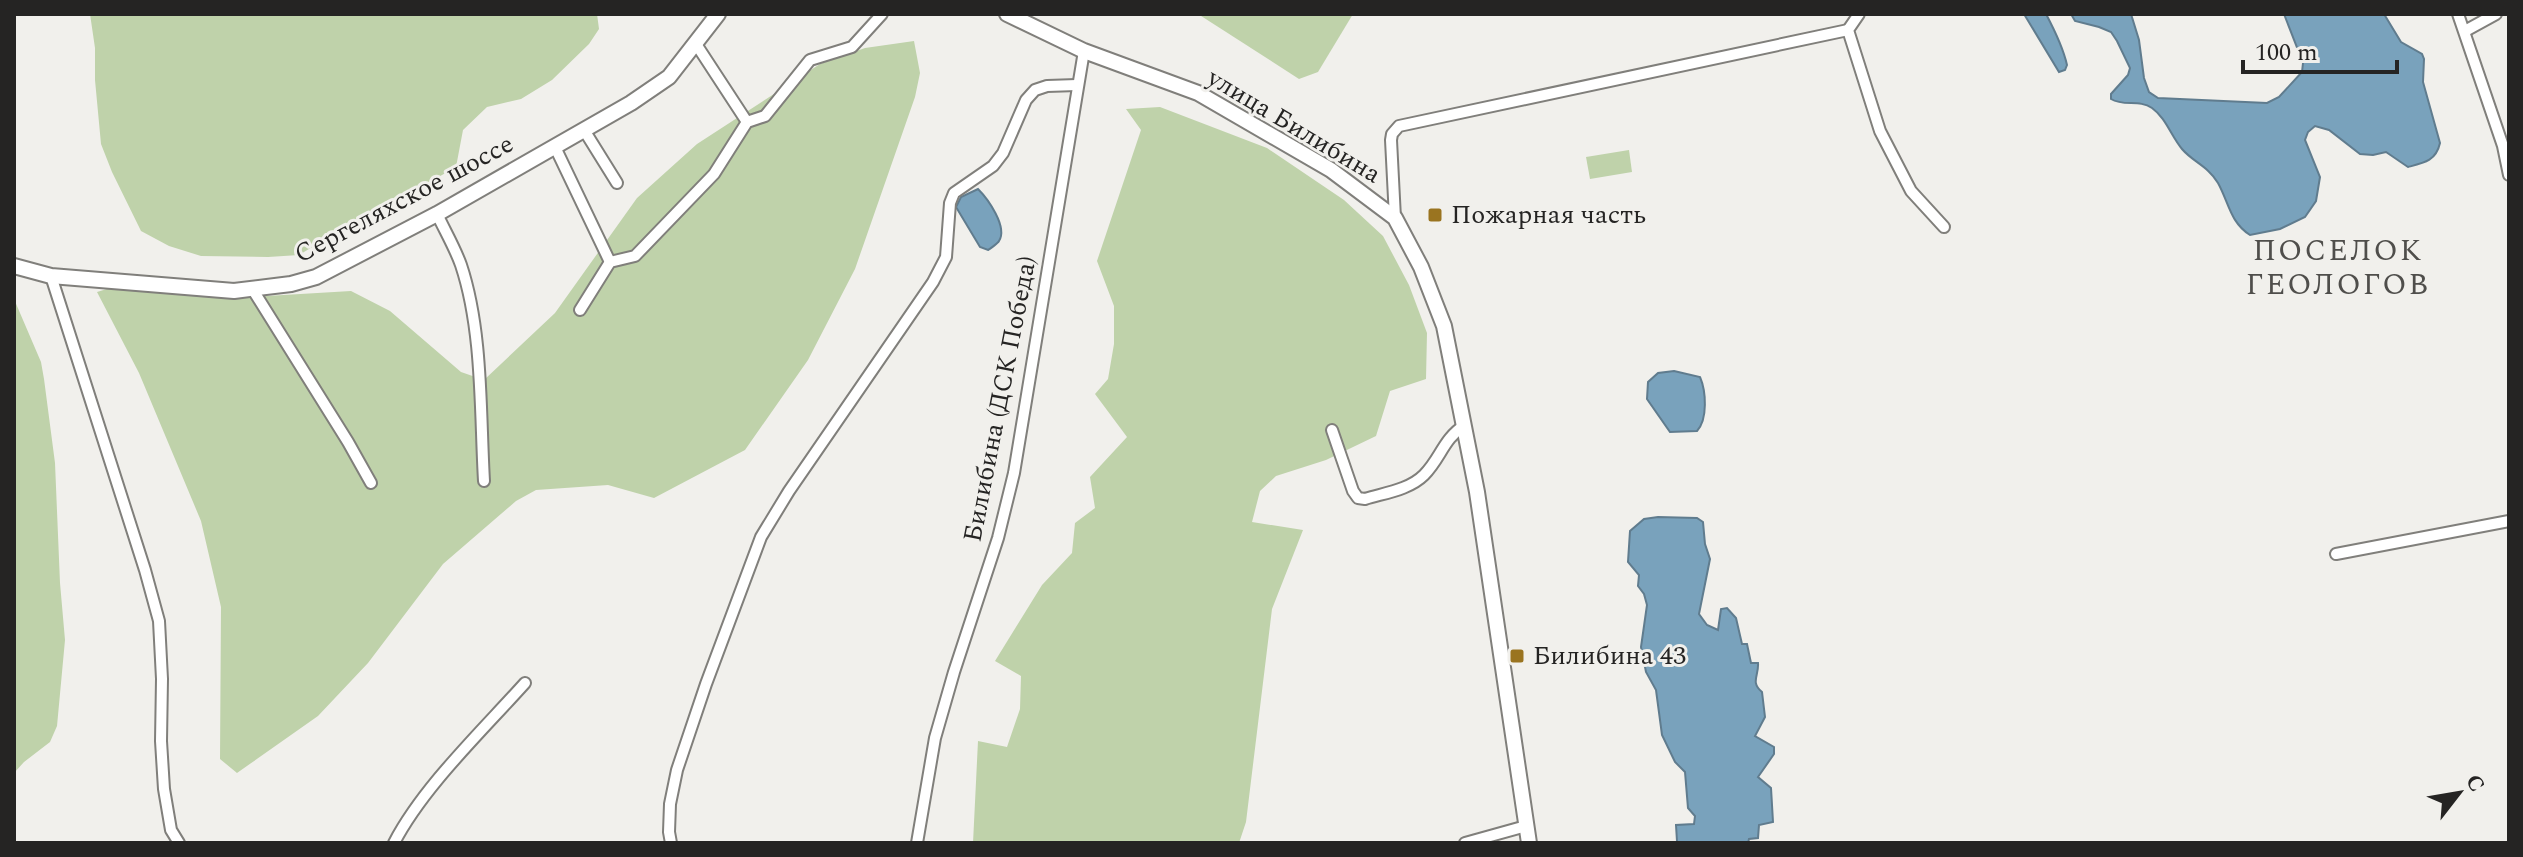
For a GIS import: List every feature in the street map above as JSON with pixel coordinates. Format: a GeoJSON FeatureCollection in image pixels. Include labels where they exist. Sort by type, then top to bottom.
{"type":"FeatureCollection","features":[{"type":"Feature","properties":{"kind":"main road","name":"Сергеляхское шоссе"},"geometry":{"type":"LineString","coordinates":[[14,266],[51,276],[234,291],[291,284],[316,277],[437,214],[631,103],[669,77],[718,14]]}},
{"type":"Feature","properties":{"kind":"main road","name":"улица Билибина"},"geometry":{"type":"LineString","coordinates":[[1007,14],[1084,51],[1198,93],[1331,170],[1395,218],[1421,267],[1444,326],[1465,425],[1517,748],[1529,843]]}},
{"type":"Feature","properties":{"kind":"street"},"geometry":{"type":"LineString","coordinates":[[580,310],[610,262],[635,256],[714,174],[747,122],[765,116],[810,60],[852,47],[882,14]]}},
{"type":"Feature","properties":{"kind":"street"},"geometry":{"type":"LineString","coordinates":[[1395,218],[1391,140],[1399,126],[1848,30],[1859,14]]}},
{"type":"Feature","properties":{"kind":"street"},"geometry":{"type":"LineString","coordinates":[[2458,14],[2503,146],[2509,175]]}},
{"type":"Feature","properties":{"kind":"street"},"geometry":{"type":"LineString","coordinates":[[2465,31],[2496,14]]}},
{"type":"Feature","properties":{"kind":"street"},"geometry":{"type":"LineString","coordinates":[[1848,30],[1880,131],[1911,191],[1944,227]]}},
{"type":"Feature","properties":{"kind":"street"},"geometry":{"type":"LineString","coordinates":[[696,44],[747,122]]}},
{"type":"Feature","properties":{"kind":"street","name":"Билибина (ДСК Победа)"},"geometry":{"type":"LineString","coordinates":[[917,843],[935,738],[998,538],[1014,473],[1084,51]]}},
{"type":"Feature","properties":{"kind":"street"},"geometry":{"type":"LineString","coordinates":[[671,843],[670,804],[677,770],[761,537],[789,491],[933,282],[946,257],[950,203],[954,193],[993,166],[1003,153],[1026,100],[1035,90],[1047,86],[1077,85]]}},
{"type":"Feature","properties":{"kind":"street"},"geometry":{"type":"LineString","coordinates":[[584,130],[617,183]]}},
{"type":"Feature","properties":{"kind":"street"},"geometry":{"type":"LineString","coordinates":[[555,147],[610,262]]}},
{"type":"Feature","properties":{"kind":"street"},"geometry":{"type":"LineString","coordinates":[[437,214],[460,263],[467,288],[477,368],[484,481]]}},
{"type":"Feature","properties":{"kind":"street"},"geometry":{"type":"LineString","coordinates":[[51,276],[159,621],[164,789],[171,830],[179,843]]}},
{"type":"Feature","properties":{"kind":"street"},"geometry":{"type":"LineString","coordinates":[[253,290],[371,483]]}},
{"type":"Feature","properties":{"kind":"street"},"geometry":{"type":"LineString","coordinates":[[1332,430],[1353,491],[1358,498],[1365,499],[1412,484],[1425,474],[1451,434],[1465,425]]}},
{"type":"Feature","properties":{"kind":"street"},"geometry":{"type":"LineString","coordinates":[[2336,554],[2509,521]]}},
{"type":"Feature","properties":{"kind":"street"},"geometry":{"type":"LineString","coordinates":[[394,843],[405,820],[525,683]]}},
{"type":"Feature","properties":{"kind":"street"},"geometry":{"type":"LineString","coordinates":[[1465,843],[1526,826]]}},
{"type":"Feature","properties":{"kind":"street"},"geometry":{"type":"LineString","coordinates":[[167,843],[171,830]]}},
{"type":"Feature","properties":{"kind":"green space"},"geometry":{"type":"Polygon","coordinates":[[[90,14],[597,14],[599,29],[589,44],[552,80],[521,99],[487,107],[463,130],[456,167],[428,183],[397,196],[299,255],[201,256],[169,246],[141,231],[112,172],[101,144],[90,14]]]}},
{"type":"Feature","properties":{"kind":"green space"},"geometry":{"type":"Polygon","coordinates":[[[1198,14],[1353,14],[1318,72],[1299,79],[1198,14]]]}},
{"type":"Feature","properties":{"kind":"green space"},"geometry":{"type":"Polygon","coordinates":[[[914,41],[920,73],[915,97],[855,269],[808,360],[745,450],[654,498],[608,485],[536,490],[516,501],[443,564],[368,663],[318,716],[237,773],[220,759],[221,607],[201,521],[139,373],[97,292],[120,285],[234,298],[351,291],[390,311],[461,372],[484,380],[555,313],[637,198],[697,144],[820,64],[865,48],[914,41]]]}},
{"type":"Feature","properties":{"kind":"green space"},"geometry":{"type":"Polygon","coordinates":[[[1160,107],[1267,148],[1344,200],[1383,236],[1409,285],[1427,333],[1426,379],[1390,391],[1376,436],[1326,460],[1276,476],[1260,491],[1252,522],[1303,530],[1272,609],[1246,822],[1239,843],[973,843],[978,741],[1007,747],[1020,709],[1021,676],[995,661],[1042,585],[1072,553],[1075,523],[1095,508],[1090,477],[1127,437],[1095,394],[1108,379],[1114,344],[1114,306],[1097,261],[1141,130],[1126,109],[1160,107]]]}},
{"type":"Feature","properties":{"kind":"green space"},"geometry":{"type":"Polygon","coordinates":[[[1629,150],[1632,172],[1590,179],[1586,157],[1629,150]]]}},
{"type":"Feature","properties":{"kind":"green space"},"geometry":{"type":"Polygon","coordinates":[[[14,299],[41,362],[44,379],[55,463],[65,640],[57,726],[50,742],[14,773],[14,299]]]}},
{"type":"Feature","properties":{"kind":"water"},"geometry":{"type":"Polygon","coordinates":[[[2024,14],[2046,14],[2063,52],[2067,65],[2065,70],[2059,72],[2024,14]]]}},
{"type":"Feature","properties":{"kind":"water"},"geometry":{"type":"Polygon","coordinates":[[[2071,14],[2131,14],[2139,40],[2144,78],[2149,92],[2158,98],[2267,103],[2279,97],[2302,72],[2303,63],[2284,14],[2384,14],[2401,42],[2422,54],[2424,59],[2423,82],[2440,143],[2438,149],[2428,160],[2408,167],[2386,152],[2360,154],[2329,130],[2315,126],[2305,140],[2320,177],[2316,201],[2305,217],[2280,229],[2250,235],[2234,218],[2214,177],[2182,149],[2157,112],[2147,105],[2111,99],[2111,94],[2128,75],[2130,68],[2111,32],[2075,21],[2071,14]]]}},
{"type":"Feature","properties":{"kind":"water"},"geometry":{"type":"Polygon","coordinates":[[[978,189],[991,206],[1001,228],[999,241],[988,250],[980,247],[956,207],[961,197],[978,189]]]}},
{"type":"Feature","properties":{"kind":"water"},"geometry":{"type":"Polygon","coordinates":[[[1674,371],[1700,377],[1705,405],[1697,431],[1670,432],[1647,399],[1648,382],[1658,373],[1674,371]]]}},
{"type":"Feature","properties":{"kind":"water"},"geometry":{"type":"Polygon","coordinates":[[[1697,518],[1703,522],[1710,559],[1699,614],[1707,625],[1718,630],[1721,609],[1727,608],[1736,618],[1742,644],[1747,644],[1751,663],[1758,663],[1756,682],[1762,692],[1765,717],[1755,736],[1774,747],[1774,754],[1758,777],[1771,788],[1773,822],[1759,825],[1758,838],[1749,839],[1748,843],[1677,841],[1676,825],[1694,824],[1695,816],[1688,808],[1685,772],[1675,762],[1662,735],[1656,690],[1646,672],[1641,647],[1647,605],[1638,586],[1639,575],[1628,562],[1630,531],[1644,519],[1697,518]]]}},
{"type":"Feature","properties":{"kind":"place","name":"Пожарная часть"},"geometry":{"type":"Point","coordinates":[1435,215]}},
{"type":"Feature","properties":{"kind":"place","name":"Билибина 43"},"geometry":{"type":"Point","coordinates":[1517,656]}},
{"type":"Feature","properties":{"kind":"district","name":"ПОСЕЛОК ГЕОЛОГОВ"},"geometry":{"type":"Point","coordinates":[2338,268]}}]}
